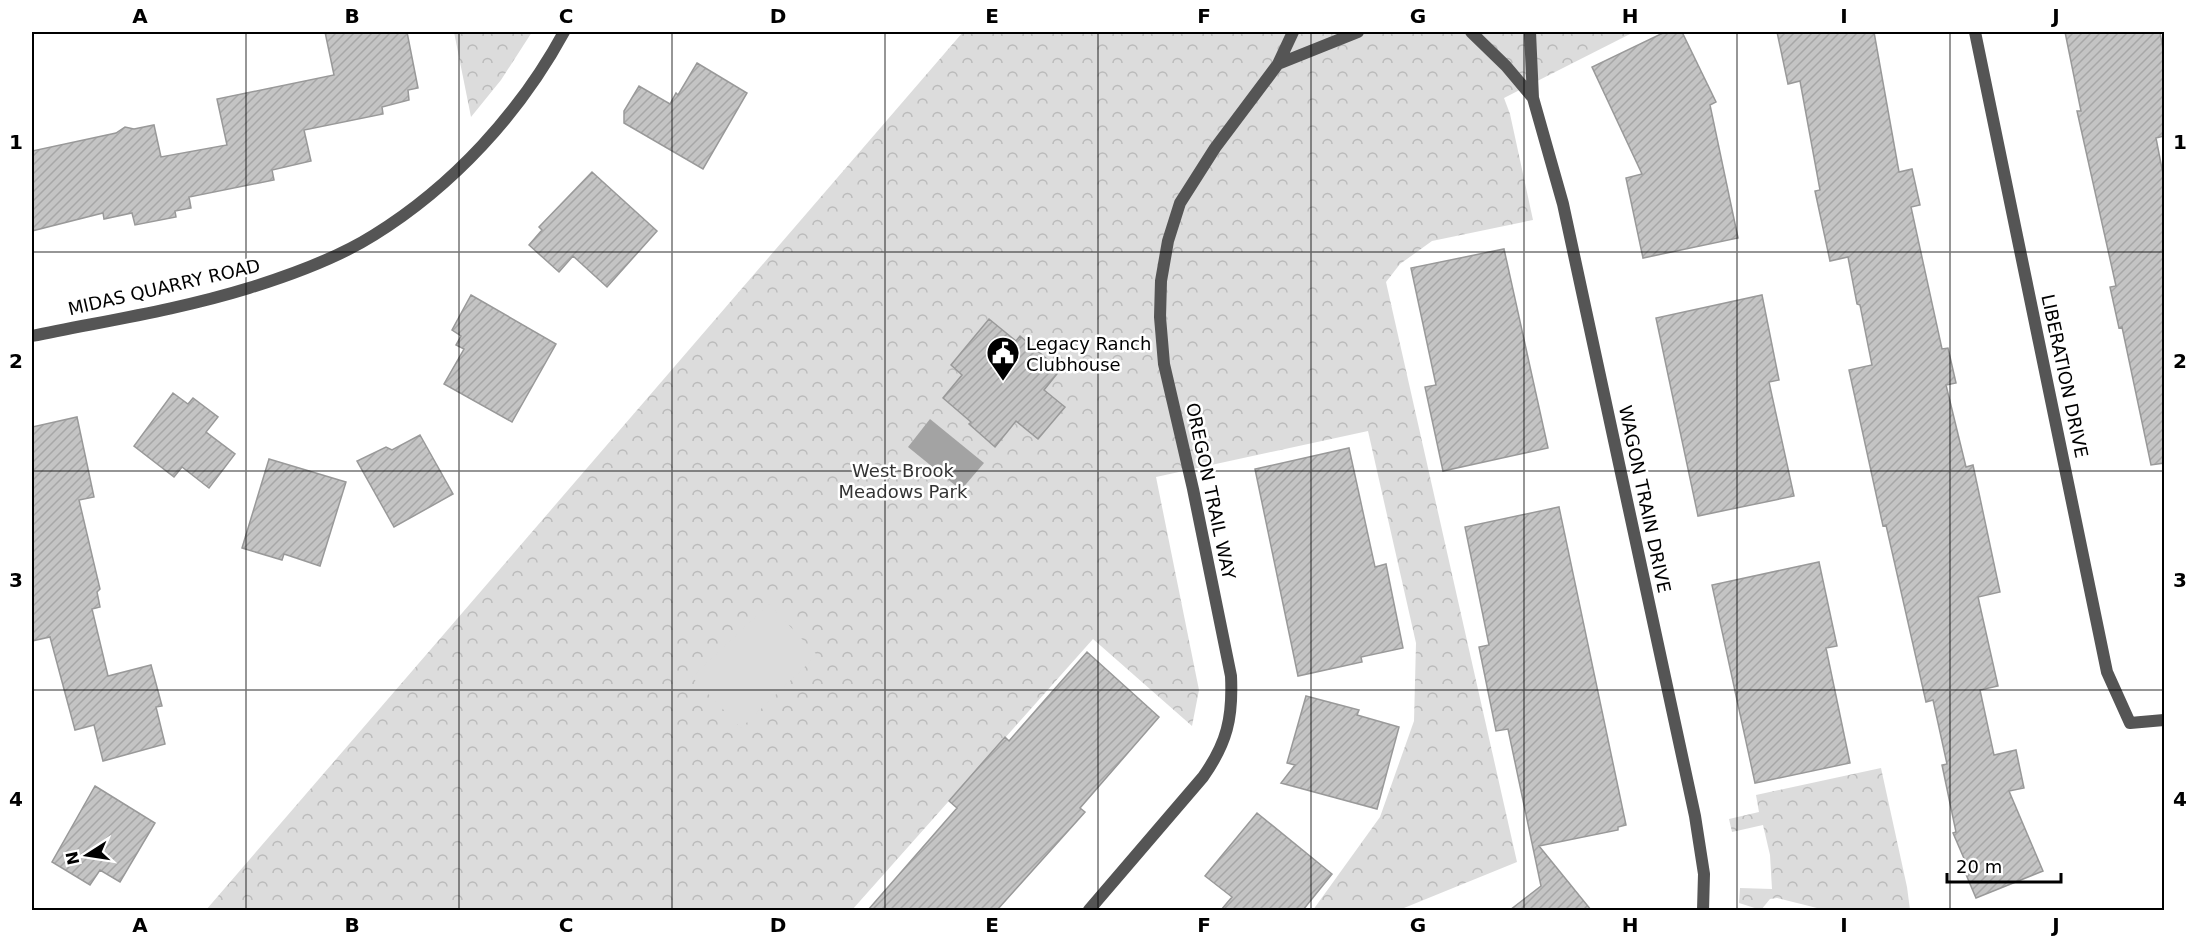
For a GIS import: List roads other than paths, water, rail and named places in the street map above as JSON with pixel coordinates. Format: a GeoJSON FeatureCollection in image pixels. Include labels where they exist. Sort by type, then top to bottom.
{"type":"FeatureCollection","features":[{"type":"Feature","properties":{"kind":"street","name":"MIDAS QUARRY ROAD"},"geometry":{"type":"LineString","coordinates":[[32,336],[248,289],[338,254],[373,236],[437,189],[495,131],[551,56],[564,32]]}},
{"type":"Feature","properties":{"kind":"street","name":"OREGON TRAIL WAY"},"geometry":{"type":"LineString","coordinates":[[1089,910],[1203,777],[1218,755],[1228,730],[1232,702],[1232,676],[1164,364],[1160,317],[1161,280],[1168,241],[1180,202],[1215,148],[1278,64],[1293,32]]}},
{"type":"Feature","properties":{"kind":"street"},"geometry":{"type":"LineString","coordinates":[[1278,64],[1358,32]]}},
{"type":"Feature","properties":{"kind":"street","name":"WAGON TRAIN DRIVE"},"geometry":{"type":"LineString","coordinates":[[1471,32],[1506,66],[1533,98]]}},
{"type":"Feature","properties":{"kind":"street","name":"WAGON TRAIN DRIVE"},"geometry":{"type":"LineString","coordinates":[[1530,32],[1533,98],[1563,204],[1695,816],[1704,874],[1703,910]]}},
{"type":"Feature","properties":{"kind":"street","name":"LIBERATION DRIVE"},"geometry":{"type":"LineString","coordinates":[[1975,32],[2107,672],[2130,723],[2164,720]]}},
{"type":"Feature","properties":{"kind":"place","name":"Legacy Ranch Clubhouse"},"geometry":{"type":"Point","coordinates":[1003,382]}},
{"type":"Feature","properties":{"kind":"park label","name":"West Brook Meadows Park"},"geometry":{"type":"Point","coordinates":[903,480]}}]}
